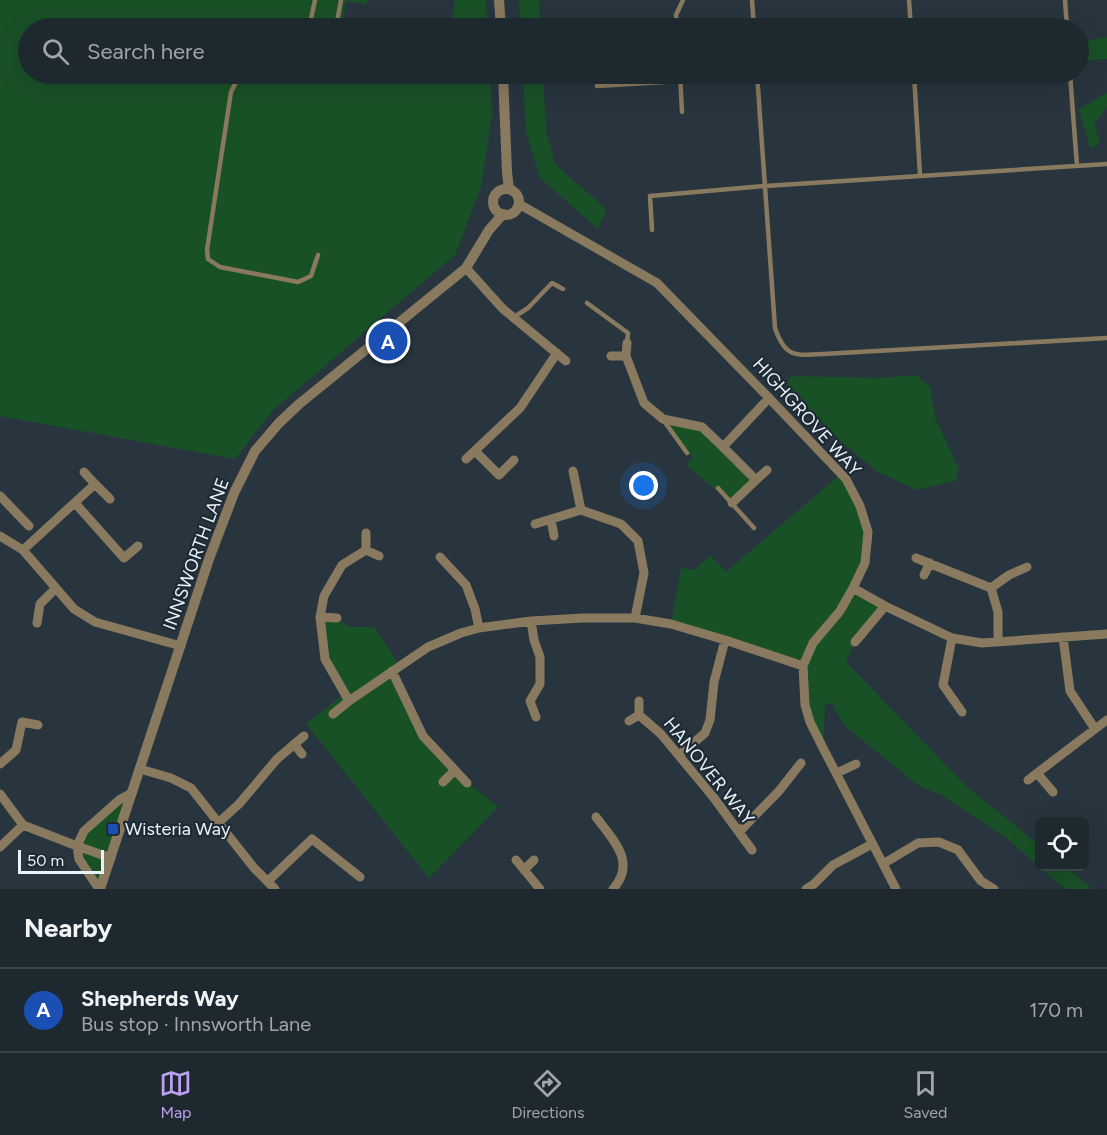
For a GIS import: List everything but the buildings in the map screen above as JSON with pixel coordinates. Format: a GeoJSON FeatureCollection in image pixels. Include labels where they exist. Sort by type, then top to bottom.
{"type":"FeatureCollection","features":[{"type":"Feature","properties":{"kind":"street"},"geometry":{"type":"LineString","coordinates":[[499,0],[500,18]]}},
{"type":"Feature","properties":{"kind":"street"},"geometry":{"type":"LineString","coordinates":[[503,84],[509,189]]}},
{"type":"Feature","properties":{"kind":"street"},"geometry":{"type":"LineString","coordinates":[[502,189],[509,189],[517,194],[519,204],[515,211],[507,215],[495,209],[493,200],[502,189]]}},
{"type":"Feature","properties":{"kind":"street","name":"HIGHGROVE WAY"},"geometry":{"type":"LineString","coordinates":[[519,204],[657,283],[846,479],[860,506],[868,532],[865,563],[840,610],[813,643],[803,666],[805,705],[810,722],[896,889]]}},
{"type":"Feature","properties":{"kind":"street","name":"INNSWORTH LANE"},"geometry":{"type":"LineString","coordinates":[[100,889],[209,559],[234,493],[255,451],[298,405],[466,268],[489,230],[502,214]]}},
{"type":"Feature","properties":{"kind":"street"},"geometry":{"type":"LineString","coordinates":[[466,268],[503,309],[566,361]]}},
{"type":"Feature","properties":{"kind":"street"},"geometry":{"type":"LineString","coordinates":[[627,343],[626,356],[644,403],[663,418],[702,427],[756,480]]}},
{"type":"Feature","properties":{"kind":"street"},"geometry":{"type":"LineString","coordinates":[[466,459],[520,408],[557,353]]}},
{"type":"Feature","properties":{"kind":"street"},"geometry":{"type":"LineString","coordinates":[[611,356],[626,356]]}},
{"type":"Feature","properties":{"kind":"street"},"geometry":{"type":"LineString","coordinates":[[723,447],[769,398]]}},
{"type":"Feature","properties":{"kind":"street"},"geometry":{"type":"LineString","coordinates":[[475,451],[498,475],[514,460]]}},
{"type":"Feature","properties":{"kind":"street"},"geometry":{"type":"LineString","coordinates":[[732,503],[767,470]]}},
{"type":"Feature","properties":{"kind":"street"},"geometry":{"type":"LineString","coordinates":[[573,471],[581,510]]}},
{"type":"Feature","properties":{"kind":"street"},"geometry":{"type":"LineString","coordinates":[[84,472],[110,499]]}},
{"type":"Feature","properties":{"kind":"street"},"geometry":{"type":"LineString","coordinates":[[23,550],[95,484]]}},
{"type":"Feature","properties":{"kind":"street"},"geometry":{"type":"LineString","coordinates":[[0,496],[29,526]]}},
{"type":"Feature","properties":{"kind":"street"},"geometry":{"type":"LineString","coordinates":[[75,503],[124,558],[138,546]]}},
{"type":"Feature","properties":{"kind":"street"},"geometry":{"type":"LineString","coordinates":[[535,524],[581,510],[621,524],[638,541],[644,573],[635,618]]}},
{"type":"Feature","properties":{"kind":"street"},"geometry":{"type":"LineString","coordinates":[[551,519],[554,536]]}},
{"type":"Feature","properties":{"kind":"street"},"geometry":{"type":"LineString","coordinates":[[366,533],[366,550]]}},
{"type":"Feature","properties":{"kind":"street"},"geometry":{"type":"LineString","coordinates":[[0,536],[23,550],[74,609],[95,622],[181,646]]}},
{"type":"Feature","properties":{"kind":"street"},"geometry":{"type":"LineString","coordinates":[[366,550],[379,556]]}},
{"type":"Feature","properties":{"kind":"street"},"geometry":{"type":"LineString","coordinates":[[348,701],[325,659],[320,617],[324,596],[342,565],[366,550]]}},
{"type":"Feature","properties":{"kind":"street"},"geometry":{"type":"LineString","coordinates":[[440,557],[469,581],[479,628]]}},
{"type":"Feature","properties":{"kind":"street"},"geometry":{"type":"LineString","coordinates":[[916,558],[990,588],[998,612],[998,642]]}},
{"type":"Feature","properties":{"kind":"street"},"geometry":{"type":"LineString","coordinates":[[924,575],[930,563]]}},
{"type":"Feature","properties":{"kind":"street"},"geometry":{"type":"LineString","coordinates":[[990,588],[1009,575],[1027,567]]}},
{"type":"Feature","properties":{"kind":"street"},"geometry":{"type":"LineString","coordinates":[[37,623],[40,604],[56,588]]}},
{"type":"Feature","properties":{"kind":"street"},"geometry":{"type":"LineString","coordinates":[[853,588],[952,638],[982,643],[1107,634]]}},
{"type":"Feature","properties":{"kind":"street"},"geometry":{"type":"LineString","coordinates":[[855,642],[885,606]]}},
{"type":"Feature","properties":{"kind":"street"},"geometry":{"type":"LineString","coordinates":[[320,617],[338,618]]}},
{"type":"Feature","properties":{"kind":"street"},"geometry":{"type":"LineString","coordinates":[[333,714],[348,701],[428,647],[479,628],[531,621],[635,618],[671,624],[803,666]]}},
{"type":"Feature","properties":{"kind":"street"},"geometry":{"type":"LineString","coordinates":[[530,701],[540,684],[540,657],[531,621]]}},
{"type":"Feature","properties":{"kind":"street"},"geometry":{"type":"LineString","coordinates":[[1063,637],[1071,691],[1095,729]]}},
{"type":"Feature","properties":{"kind":"street"},"geometry":{"type":"LineString","coordinates":[[952,638],[943,685],[962,712]]}},
{"type":"Feature","properties":{"kind":"street"},"geometry":{"type":"LineString","coordinates":[[679,755],[705,732],[710,720],[714,682],[726,640]]}},
{"type":"Feature","properties":{"kind":"street"},"geometry":{"type":"LineString","coordinates":[[392,672],[423,736],[467,783]]}},
{"type":"Feature","properties":{"kind":"street"},"geometry":{"type":"LineString","coordinates":[[520,700],[530,701]]}},
{"type":"Feature","properties":{"kind":"street"},"geometry":{"type":"LineString","coordinates":[[530,701],[536,717]]}},
{"type":"Feature","properties":{"kind":"street","name":"HANOVER WAY"},"geometry":{"type":"LineString","coordinates":[[639,701],[639,715],[661,734],[679,755],[752,850]]}},
{"type":"Feature","properties":{"kind":"street","name":"HANOVER WAY"},"geometry":{"type":"LineString","coordinates":[[628,721],[639,715]]}},
{"type":"Feature","properties":{"kind":"street"},"geometry":{"type":"LineString","coordinates":[[1028,780],[1107,720]]}},
{"type":"Feature","properties":{"kind":"street"},"geometry":{"type":"LineString","coordinates":[[0,764],[16,750],[22,722],[38,725]]}},
{"type":"Feature","properties":{"kind":"street"},"geometry":{"type":"LineString","coordinates":[[218,823],[239,804],[277,759],[304,736]]}},
{"type":"Feature","properties":{"kind":"street"},"geometry":{"type":"LineString","coordinates":[[294,744],[302,754]]}},
{"type":"Feature","properties":{"kind":"street"},"geometry":{"type":"LineString","coordinates":[[739,832],[779,791],[801,763]]}},
{"type":"Feature","properties":{"kind":"street"},"geometry":{"type":"LineString","coordinates":[[837,773],[856,764]]}},
{"type":"Feature","properties":{"kind":"street"},"geometry":{"type":"LineString","coordinates":[[140,770],[171,778],[191,788],[254,868],[275,889]]}},
{"type":"Feature","properties":{"kind":"street"},"geometry":{"type":"LineString","coordinates":[[443,782],[455,770]]}},
{"type":"Feature","properties":{"kind":"street"},"geometry":{"type":"LineString","coordinates":[[1037,773],[1053,792]]}},
{"type":"Feature","properties":{"kind":"street"},"geometry":{"type":"LineString","coordinates":[[77,846],[84,831],[119,800],[132,793]]}},
{"type":"Feature","properties":{"kind":"street"},"geometry":{"type":"LineString","coordinates":[[0,794],[23,825],[111,858]]}},
{"type":"Feature","properties":{"kind":"street"},"geometry":{"type":"LineString","coordinates":[[593,831],[599,821],[620,850],[624,867],[619,882],[613,889]]}},
{"type":"Feature","properties":{"kind":"street"},"geometry":{"type":"LineString","coordinates":[[0,848],[23,825]]}},
{"type":"Feature","properties":{"kind":"street"},"geometry":{"type":"LineString","coordinates":[[268,881],[312,839],[360,877]]}},
{"type":"Feature","properties":{"kind":"street"},"geometry":{"type":"LineString","coordinates":[[882,864],[918,843],[939,842],[958,850],[981,881],[994,889]]}},
{"type":"Feature","properties":{"kind":"street"},"geometry":{"type":"LineString","coordinates":[[806,889],[833,865],[872,844]]}},
{"type":"Feature","properties":{"kind":"street","name":"INNSWORTH LANE"},"geometry":{"type":"LineString","coordinates":[[77,846],[79,859],[100,889]]}},
{"type":"Feature","properties":{"kind":"street"},"geometry":{"type":"LineString","coordinates":[[516,860],[540,889]]}},
{"type":"Feature","properties":{"kind":"street"},"geometry":{"type":"LineString","coordinates":[[524,870],[534,860]]}},
{"type":"Feature","properties":{"kind":"lane"},"geometry":{"type":"LineString","coordinates":[[310,18],[315,0]]}},
{"type":"Feature","properties":{"kind":"lane"},"geometry":{"type":"LineString","coordinates":[[338,18],[341,0]]}},
{"type":"Feature","properties":{"kind":"lane"},"geometry":{"type":"LineString","coordinates":[[676,18],[683,0]]}},
{"type":"Feature","properties":{"kind":"lane"},"geometry":{"type":"LineString","coordinates":[[752,0],[753,18]]}},
{"type":"Feature","properties":{"kind":"lane"},"geometry":{"type":"LineString","coordinates":[[909,0],[910,18]]}},
{"type":"Feature","properties":{"kind":"lane"},"geometry":{"type":"LineString","coordinates":[[1065,0],[1066,18]]}},
{"type":"Feature","properties":{"kind":"lane"},"geometry":{"type":"LineString","coordinates":[[235,84],[231,92],[207,250],[208,259],[220,267],[298,282],[311,276],[318,255]]}},
{"type":"Feature","properties":{"kind":"lane"},"geometry":{"type":"LineString","coordinates":[[597,86],[631,84]]}},
{"type":"Feature","properties":{"kind":"lane"},"geometry":{"type":"LineString","coordinates":[[681,84],[682,112]]}},
{"type":"Feature","properties":{"kind":"lane"},"geometry":{"type":"LineString","coordinates":[[758,84],[775,328],[780,344],[790,352],[805,355],[1107,338]]}},
{"type":"Feature","properties":{"kind":"lane"},"geometry":{"type":"LineString","coordinates":[[914,84],[920,175]]}},
{"type":"Feature","properties":{"kind":"lane"},"geometry":{"type":"LineString","coordinates":[[1071,84],[1077,166]]}},
{"type":"Feature","properties":{"kind":"lane"},"geometry":{"type":"LineString","coordinates":[[652,230],[650,196],[920,175],[1107,164]]}},
{"type":"Feature","properties":{"kind":"lane"},"geometry":{"type":"LineString","coordinates":[[514,317],[528,308],[552,284],[563,289]]}},
{"type":"Feature","properties":{"kind":"lane"},"geometry":{"type":"LineString","coordinates":[[586,303],[628,333],[627,343]]}},
{"type":"Feature","properties":{"kind":"lane"},"geometry":{"type":"LineString","coordinates":[[663,418],[687,453]]}},
{"type":"Feature","properties":{"kind":"lane"},"geometry":{"type":"LineString","coordinates":[[718,488],[754,528]]}},
{"type":"Feature","properties":{"kind":"green space"},"geometry":{"type":"Polygon","coordinates":[[[0,0],[367,0],[367,4],[346,1],[343,18],[18,18],[18,84],[490,84],[492,114],[481,187],[455,255],[273,410],[235,459],[0,416],[0,0]]]}},
{"type":"Feature","properties":{"kind":"green space"},"geometry":{"type":"Polygon","coordinates":[[[455,0],[486,0],[487,18],[452,18],[455,0]]]}},
{"type":"Feature","properties":{"kind":"green space"},"geometry":{"type":"Polygon","coordinates":[[[519,0],[539,0],[540,18],[520,18],[519,0]]]}},
{"type":"Feature","properties":{"kind":"green space"},"geometry":{"type":"Polygon","coordinates":[[[1107,37],[1107,59],[1089,61],[1089,40],[1107,37]]]}},
{"type":"Feature","properties":{"kind":"green space"},"geometry":{"type":"Polygon","coordinates":[[[524,84],[544,84],[546,131],[555,164],[606,209],[598,229],[540,178],[526,131],[524,84]]]}},
{"type":"Feature","properties":{"kind":"green space"},"geometry":{"type":"Polygon","coordinates":[[[1107,93],[1107,107],[1094,125],[1100,143],[1090,148],[1079,109],[1107,93]]]}},
{"type":"Feature","properties":{"kind":"green space"},"geometry":{"type":"Polygon","coordinates":[[[916,375],[930,387],[935,418],[959,469],[955,481],[917,490],[878,472],[838,439],[787,385],[791,376],[879,378],[916,375]]]}},
{"type":"Feature","properties":{"kind":"green space"},"geometry":{"type":"Polygon","coordinates":[[[663,419],[702,427],[756,480],[732,503],[686,465],[693,459],[663,419]]]}},
{"type":"Feature","properties":{"kind":"green space"},"geometry":{"type":"Polygon","coordinates":[[[841,474],[868,532],[865,563],[853,588],[885,606],[855,642],[846,662],[965,785],[1035,842],[1035,863],[1004,836],[943,796],[916,784],[844,725],[832,703],[825,704],[823,748],[810,722],[803,666],[671,624],[681,568],[695,570],[710,555],[726,572],[841,474]]]}},
{"type":"Feature","properties":{"kind":"green space"},"geometry":{"type":"Polygon","coordinates":[[[320,617],[337,618],[349,627],[374,627],[400,666],[392,671],[423,736],[467,782],[498,807],[429,878],[306,724],[344,694],[325,659],[320,617]]]}},
{"type":"Feature","properties":{"kind":"green space"},"geometry":{"type":"Polygon","coordinates":[[[132,793],[100,889],[79,859],[84,831],[132,793]]]}},
{"type":"Feature","properties":{"kind":"green space"},"geometry":{"type":"Polygon","coordinates":[[[1044,871],[1072,871],[1092,889],[1065,889],[1044,871]]]}},
{"type":"Feature","properties":{"kind":"place","name":"Shepherds Way"},"geometry":{"type":"Point","coordinates":[388,341]}},
{"type":"Feature","properties":{"kind":"place","name":"Wisteria Way"},"geometry":{"type":"Point","coordinates":[113,829]}}]}
